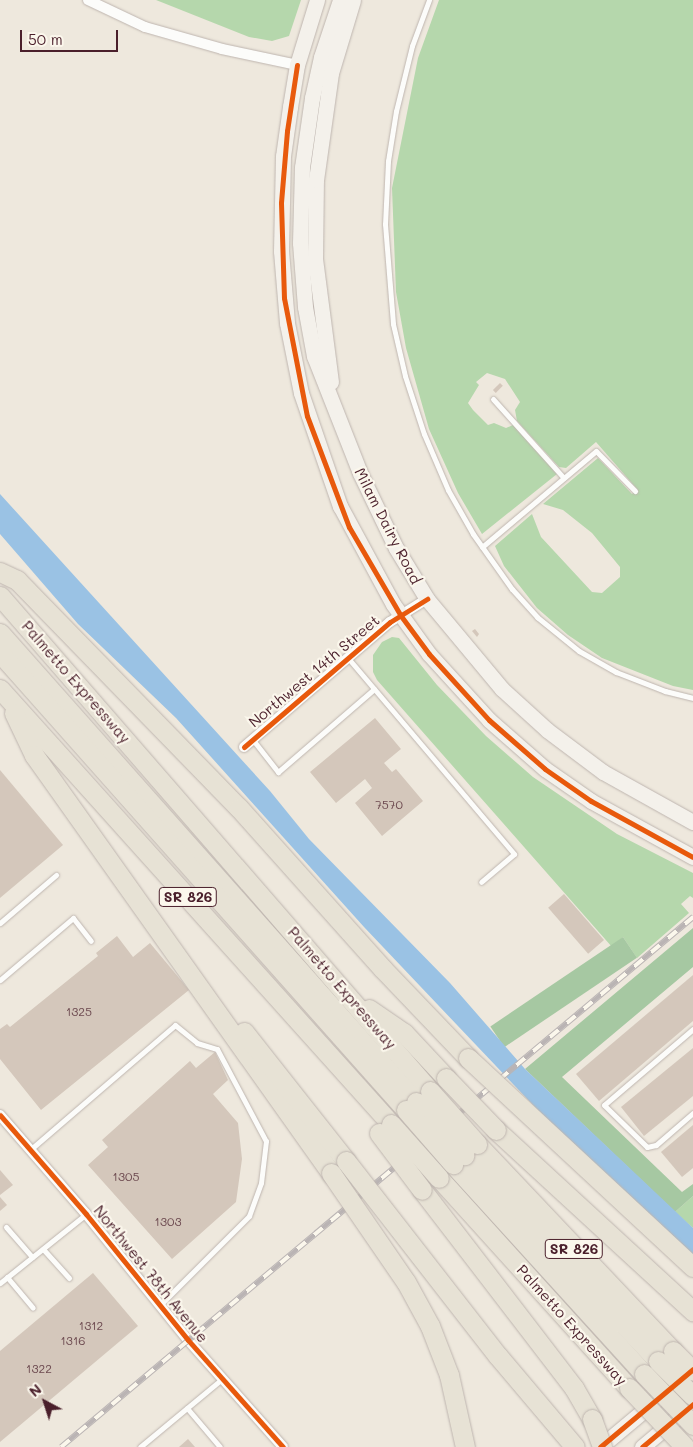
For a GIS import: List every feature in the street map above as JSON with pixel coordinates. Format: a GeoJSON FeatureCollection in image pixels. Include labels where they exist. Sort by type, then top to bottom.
{"type":"FeatureCollection","features":[{"type":"Feature","properties":{"kind":"highway"},"geometry":{"type":"LineString","coordinates":[[0,572],[17,580],[239,808],[382,968],[468,1058],[693,1267]]}},
{"type":"Feature","properties":{"kind":"highway","name":"Palmetto Expressway"},"geometry":{"type":"LineString","coordinates":[[0,596],[349,996],[417,1101],[464,1154],[665,1356],[693,1370]]}},
{"type":"Feature","properties":{"kind":"highway"},"geometry":{"type":"LineString","coordinates":[[0,633],[464,1154],[644,1374],[693,1425]]}},
{"type":"Feature","properties":{"kind":"highway"},"geometry":{"type":"LineString","coordinates":[[0,654],[417,1101]]}},
{"type":"Feature","properties":{"kind":"highway"},"geometry":{"type":"LineString","coordinates":[[3,692],[34,755],[196,979],[406,1282],[430,1326],[449,1375],[465,1447]]}},
{"type":"Feature","properties":{"kind":"highway","name":"SR 826"},"geometry":{"type":"LineString","coordinates":[[3,692],[369,1099],[385,1129]]}},
{"type":"Feature","properties":{"kind":"highway"},"geometry":{"type":"LineString","coordinates":[[196,979],[261,1051],[498,1356],[575,1447]]}},
{"type":"Feature","properties":{"kind":"highway"},"geometry":{"type":"LineString","coordinates":[[349,996],[404,1033],[496,1130],[693,1311]]}},
{"type":"Feature","properties":{"kind":"highway"},"geometry":{"type":"LineString","coordinates":[[385,1129],[422,1190],[574,1388],[592,1419],[601,1447]]}},
{"type":"Feature","properties":{"kind":"highway","name":"Palmetto Expressway"},"geometry":{"type":"LineString","coordinates":[[385,1129],[439,1178],[629,1388],[686,1447]]}},
{"type":"Feature","properties":{"kind":"highway"},"geometry":{"type":"LineString","coordinates":[[665,1356],[693,1396]]}},
{"type":"Feature","properties":{"kind":"main road"},"geometry":{"type":"LineString","coordinates":[[317,0],[297,65],[286,139],[280,203],[282,273],[291,346],[307,416],[331,484],[361,549],[401,616],[457,686],[489,720],[530,756],[613,815],[693,857]]}},
{"type":"Feature","properties":{"kind":"main road","name":"Milam Dairy Road"},"geometry":{"type":"LineString","coordinates":[[340,0],[318,70],[305,137],[300,244],[312,349],[370,496],[427,599],[496,682],[553,735],[603,772],[693,822]]}},
{"type":"Feature","properties":{"kind":"main road","name":"Milam Dairy Road"},"geometry":{"type":"LineString","coordinates":[[334,404],[319,304],[315,203],[318,157],[330,80],[353,0]]}},
{"type":"Feature","properties":{"kind":"main road"},"geometry":{"type":"LineString","coordinates":[[297,65],[318,70]]}},
{"type":"Feature","properties":{"kind":"main road"},"geometry":{"type":"LineString","coordinates":[[601,1447],[693,1370]]}},
{"type":"Feature","properties":{"kind":"main road"},"geometry":{"type":"LineString","coordinates":[[642,1447],[693,1404]]}},
{"type":"Feature","properties":{"kind":"street"},"geometry":{"type":"LineString","coordinates":[[88,0],[145,28],[222,49],[297,65]]}},
{"type":"Feature","properties":{"kind":"street","name":"Northwest 14th Street"},"geometry":{"type":"LineString","coordinates":[[244,747],[348,658],[401,616],[427,599]]}},
{"type":"Feature","properties":{"kind":"street","name":"Northwest 78th Avenue"},"geometry":{"type":"LineString","coordinates":[[0,1115],[86,1214],[222,1379],[283,1447]]}},
{"type":"Feature","properties":{"kind":"lane"},"geometry":{"type":"LineString","coordinates":[[429,0],[407,63],[393,129],[385,201],[387,278],[400,356],[419,421],[448,490],[482,547],[530,609],[579,651],[624,676],[693,698]]}},
{"type":"Feature","properties":{"kind":"lane"},"geometry":{"type":"LineString","coordinates":[[493,399],[564,478]]}},
{"type":"Feature","properties":{"kind":"lane"},"geometry":{"type":"LineString","coordinates":[[482,547],[596,451],[635,491]]}},
{"type":"Feature","properties":{"kind":"lane"},"geometry":{"type":"LineString","coordinates":[[348,658],[514,854],[481,882]]}},
{"type":"Feature","properties":{"kind":"lane"},"geometry":{"type":"LineString","coordinates":[[252,740],[278,772],[374,689]]}},
{"type":"Feature","properties":{"kind":"lane"},"geometry":{"type":"LineString","coordinates":[[0,923],[56,875]]}},
{"type":"Feature","properties":{"kind":"lane"},"geometry":{"type":"LineString","coordinates":[[0,980],[73,918],[91,941]]}},
{"type":"Feature","properties":{"kind":"lane"},"geometry":{"type":"LineString","coordinates":[[31,1149],[174,1025],[197,1043],[217,1049],[266,1142],[261,1183],[249,1216],[160,1306]]}},
{"type":"Feature","properties":{"kind":"lane"},"geometry":{"type":"LineString","coordinates":[[693,1028],[604,1105],[647,1147],[656,1145],[693,1113]]}},
{"type":"Feature","properties":{"kind":"lane"},"geometry":{"type":"LineString","coordinates":[[0,1283],[86,1214]]}},
{"type":"Feature","properties":{"kind":"lane"},"geometry":{"type":"LineString","coordinates":[[6,1227],[32,1257]]}},
{"type":"Feature","properties":{"kind":"lane"},"geometry":{"type":"LineString","coordinates":[[43,1248],[69,1278]]}},
{"type":"Feature","properties":{"kind":"lane"},"geometry":{"type":"LineString","coordinates":[[7,1278],[33,1308]]}},
{"type":"Feature","properties":{"kind":"lane"},"geometry":{"type":"LineString","coordinates":[[140,1447],[222,1379]]}},
{"type":"Feature","properties":{"kind":"lane"},"geometry":{"type":"LineString","coordinates":[[187,1408],[220,1447]]}},
{"type":"Feature","properties":{"kind":"green space"},"geometry":{"type":"Polygon","coordinates":[[[156,0],[301,0],[289,36],[272,41],[249,37],[156,0]]]}},
{"type":"Feature","properties":{"kind":"green space"},"geometry":{"type":"Polygon","coordinates":[[[439,0],[693,0],[693,690],[673,686],[602,658],[568,635],[537,608],[504,566],[495,546],[532,514],[541,537],[592,592],[602,593],[620,577],[620,567],[592,533],[563,510],[543,504],[598,458],[632,494],[637,489],[596,442],[566,468],[559,467],[517,421],[515,410],[520,402],[505,379],[487,373],[476,382],[479,385],[468,403],[488,425],[494,423],[506,428],[513,425],[557,474],[482,534],[458,493],[429,429],[406,348],[396,292],[392,188],[418,58],[439,0]]]}},
{"type":"Feature","properties":{"kind":"green space"},"geometry":{"type":"Polygon","coordinates":[[[392,637],[399,638],[437,685],[486,736],[533,777],[617,834],[693,873],[693,898],[690,896],[681,904],[689,913],[637,958],[623,937],[612,947],[377,680],[373,672],[373,655],[382,642],[392,637]]]}},
{"type":"Feature","properties":{"kind":"green space"},"geometry":{"type":"Polygon","coordinates":[[[693,928],[693,967],[562,1077],[682,1192],[693,1184],[693,1196],[675,1212],[525,1069],[693,928]]]}},
{"type":"Feature","properties":{"kind":"green space"},"geometry":{"type":"Polygon","coordinates":[[[623,937],[637,958],[504,1047],[490,1026],[623,937]]]}},
{"type":"Feature","properties":{"kind":"green space"},"geometry":{"type":"Polygon","coordinates":[[[693,1196],[693,1228],[675,1212],[693,1196]]]}},
{"type":"Feature","properties":{"kind":"water"},"geometry":{"type":"Polygon","coordinates":[[[0,494],[270,791],[309,839],[450,983],[525,1069],[693,1228],[693,1262],[588,1163],[364,927],[176,718],[78,624],[0,534],[0,494]]]}},
{"type":"Feature","properties":{"kind":"building"},"geometry":{"type":"Polygon","coordinates":[[[500,383],[503,386],[496,393],[493,390],[500,383]]]}},
{"type":"Feature","properties":{"kind":"building"},"geometry":{"type":"Polygon","coordinates":[[[475,629],[479,634],[477,637],[472,631],[475,629]]]}},
{"type":"Feature","properties":{"kind":"building"},"geometry":{"type":"Polygon","coordinates":[[[375,718],[401,749],[384,763],[392,772],[396,769],[423,801],[382,836],[355,803],[372,788],[365,779],[336,803],[310,772],[375,718]]]}},
{"type":"Feature","properties":{"kind":"building"},"geometry":{"type":"Polygon","coordinates":[[[0,770],[63,845],[0,898],[0,770]]]}},
{"type":"Feature","properties":{"kind":"building"},"geometry":{"type":"Polygon","coordinates":[[[564,894],[604,940],[588,954],[548,908],[564,894]]]}},
{"type":"Feature","properties":{"kind":"building"},"geometry":{"type":"Polygon","coordinates":[[[117,936],[133,957],[150,943],[189,990],[41,1110],[0,1059],[0,1029],[7,1024],[10,1027],[98,956],[96,953],[117,936]]]}},
{"type":"Feature","properties":{"kind":"building"},"geometry":{"type":"Polygon","coordinates":[[[693,975],[693,1021],[599,1101],[576,1074],[693,975]]]}},
{"type":"Feature","properties":{"kind":"building"},"geometry":{"type":"Polygon","coordinates":[[[693,1048],[693,1096],[644,1136],[621,1107],[693,1048]]]}},
{"type":"Feature","properties":{"kind":"building"},"geometry":{"type":"Polygon","coordinates":[[[215,1052],[228,1080],[213,1094],[238,1123],[242,1159],[236,1202],[172,1259],[88,1165],[108,1147],[102,1140],[190,1061],[196,1068],[215,1052]]]}},
{"type":"Feature","properties":{"kind":"building"},"geometry":{"type":"Polygon","coordinates":[[[693,1125],[693,1168],[682,1177],[661,1152],[693,1125]]]}},
{"type":"Feature","properties":{"kind":"building"},"geometry":{"type":"Polygon","coordinates":[[[0,1170],[13,1185],[0,1195],[0,1170]]]}},
{"type":"Feature","properties":{"kind":"building"},"geometry":{"type":"Polygon","coordinates":[[[0,1197],[7,1205],[0,1211],[0,1197]]]}},
{"type":"Feature","properties":{"kind":"building"},"geometry":{"type":"Polygon","coordinates":[[[93,1273],[138,1326],[0,1442],[0,1351],[93,1273]]]}},
{"type":"Feature","properties":{"kind":"building"},"geometry":{"type":"Polygon","coordinates":[[[188,1439],[195,1447],[179,1447],[188,1439]]]}},
{"type":"Feature","properties":{"kind":"railway"},"geometry":{"type":"LineString","coordinates":[[61,1447],[693,917]]}},
{"type":"Feature","properties":{"kind":"cycle path"},"geometry":{"type":"LineString","coordinates":[[297,65],[287,131],[281,203],[284,298],[307,416],[349,527],[401,616],[429,654],[489,720],[545,769],[591,801],[693,857]]}},
{"type":"Feature","properties":{"kind":"cycle path"},"geometry":{"type":"LineString","coordinates":[[244,747],[390,622],[427,599]]}},
{"type":"Feature","properties":{"kind":"cycle path"},"geometry":{"type":"LineString","coordinates":[[0,1115],[86,1214],[188,1340],[283,1447]]}},
{"type":"Feature","properties":{"kind":"cycle path"},"geometry":{"type":"LineString","coordinates":[[600,1447],[693,1369]]}},
{"type":"Feature","properties":{"kind":"cycle path"},"geometry":{"type":"LineString","coordinates":[[642,1447],[693,1404]]}}]}
